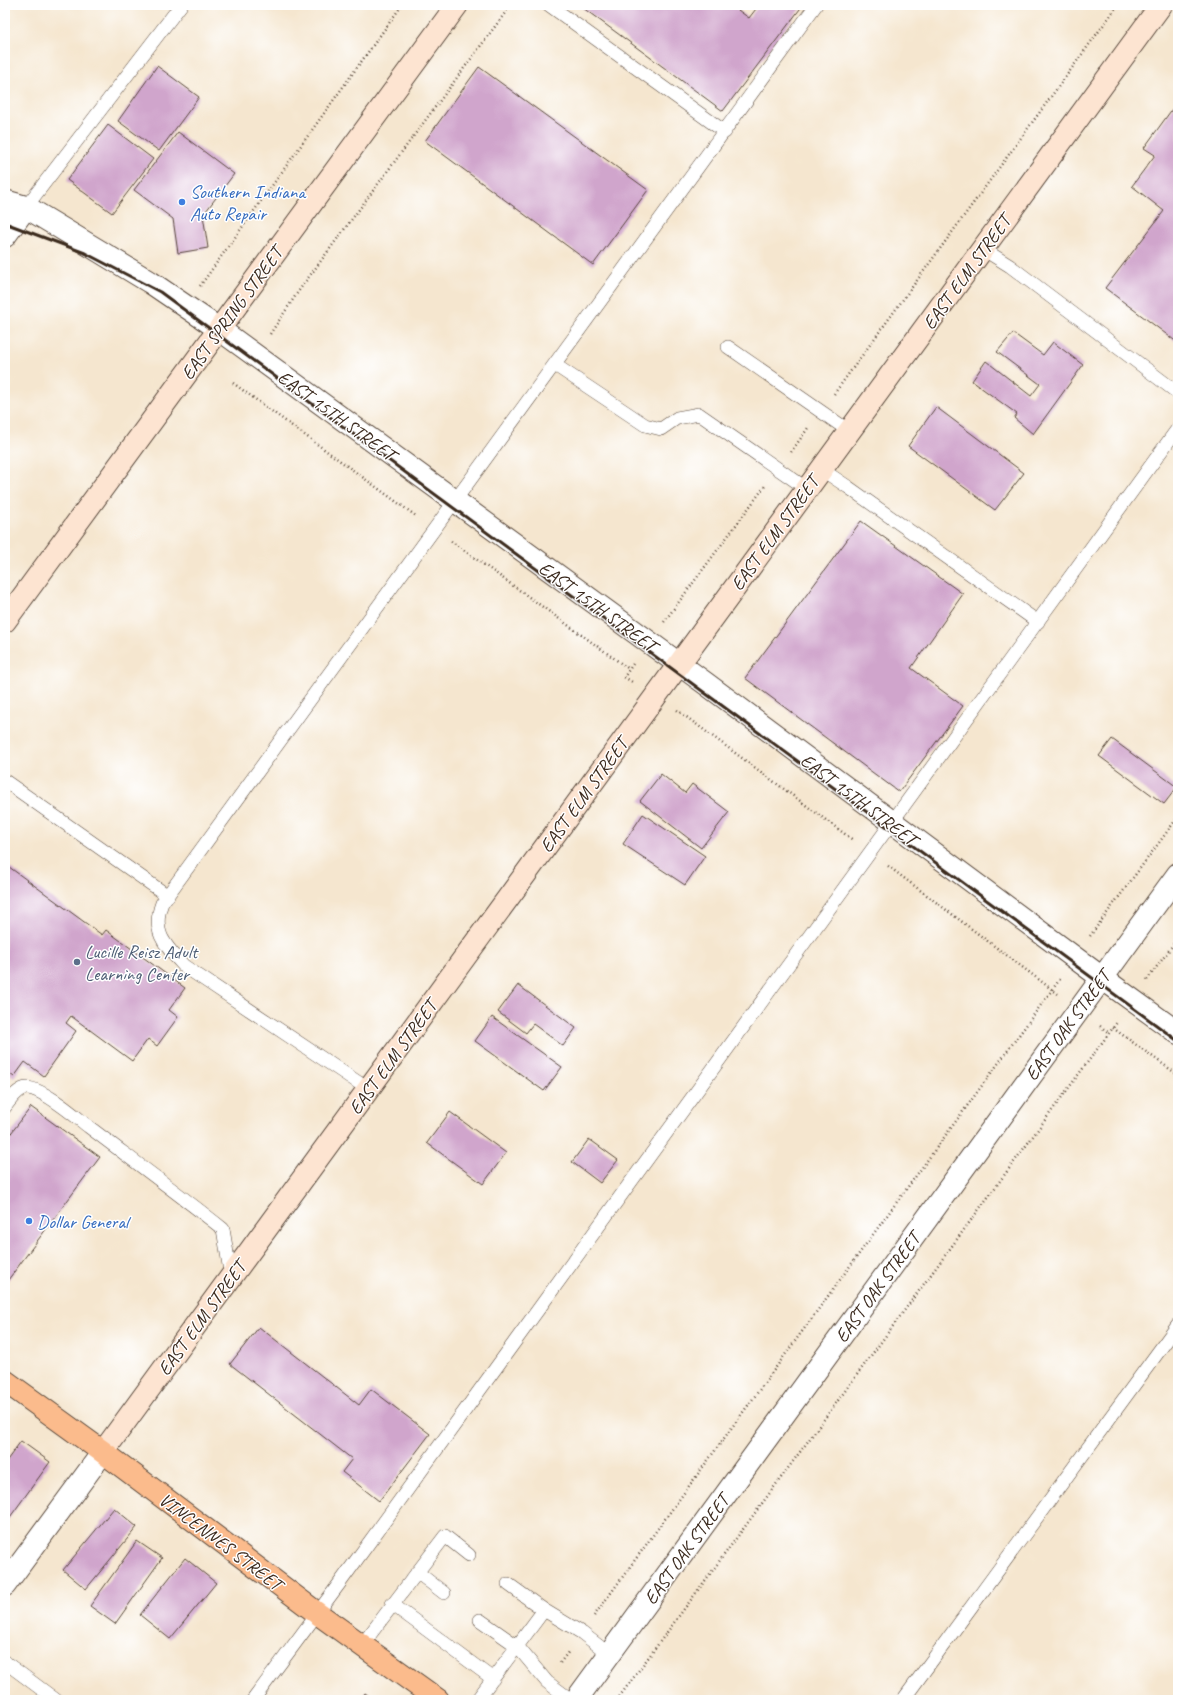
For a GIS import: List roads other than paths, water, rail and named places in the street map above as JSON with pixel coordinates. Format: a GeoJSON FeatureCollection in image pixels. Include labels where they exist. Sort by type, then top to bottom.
{"type":"FeatureCollection","features":[{"type":"Feature","properties":{"kind":"main road","name":"EAST SPRING STREET"},"geometry":{"type":"LineString","coordinates":[[5,621],[457,5]]}},
{"type":"Feature","properties":{"kind":"main road","name":"EAST ELM STREET"},"geometry":{"type":"LineString","coordinates":[[103,1452],[1160,5]]}},
{"type":"Feature","properties":{"kind":"main road","name":"VINCENNES STREET"},"geometry":{"type":"LineString","coordinates":[[5,1381],[103,1452],[317,1613],[438,1700]]}},
{"type":"Feature","properties":{"kind":"street","name":"EAST 15TH STREET"},"geometry":{"type":"LineString","coordinates":[[5,200],[26,207],[150,282],[219,329],[455,500],[678,665],[705,683],[891,823],[1178,1033]]}},
{"type":"Feature","properties":{"kind":"street"},"geometry":{"type":"LineString","coordinates":[[5,236],[26,207]]}},
{"type":"Feature","properties":{"kind":"street","name":"EAST OAK STREET"},"geometry":{"type":"LineString","coordinates":[[576,1700],[1178,874]]}},
{"type":"Feature","properties":{"kind":"street","name":"EAST ELM STREET"},"geometry":{"type":"LineString","coordinates":[[5,1585],[103,1452]]}},
{"type":"Feature","properties":{"kind":"lane"},"geometry":{"type":"LineString","coordinates":[[26,207],[181,5]]}},
{"type":"Feature","properties":{"kind":"lane"},"geometry":{"type":"LineString","coordinates":[[549,5],[725,132]]}},
{"type":"Feature","properties":{"kind":"lane"},"geometry":{"type":"LineString","coordinates":[[368,1089],[184,966],[167,948],[157,923],[162,903],[725,132],[816,5]]}},
{"type":"Feature","properties":{"kind":"lane"},"geometry":{"type":"LineString","coordinates":[[983,249],[1010,266],[1178,393]]}},
{"type":"Feature","properties":{"kind":"lane"},"geometry":{"type":"LineString","coordinates":[[728,347],[849,431]]}},
{"type":"Feature","properties":{"kind":"lane"},"geometry":{"type":"LineString","coordinates":[[555,365],[645,425],[661,429],[677,418],[699,414],[807,489]]}},
{"type":"Feature","properties":{"kind":"lane"},"geometry":{"type":"LineString","coordinates":[[253,1700],[1178,428]]}},
{"type":"Feature","properties":{"kind":"lane"},"geometry":{"type":"LineString","coordinates":[[821,469],[1038,622]]}},
{"type":"Feature","properties":{"kind":"lane"},"geometry":{"type":"LineString","coordinates":[[5,781],[168,896]]}},
{"type":"Feature","properties":{"kind":"lane"},"geometry":{"type":"LineString","coordinates":[[5,1106],[17,1093],[24,1088],[29,1088],[49,1098],[141,1166],[223,1229],[231,1277]]}},
{"type":"Feature","properties":{"kind":"lane"},"geometry":{"type":"LineString","coordinates":[[903,1700],[1178,1325]]}},
{"type":"Feature","properties":{"kind":"lane"},"geometry":{"type":"LineString","coordinates":[[362,1645],[445,1536],[469,1555]]}},
{"type":"Feature","properties":{"kind":"lane"},"geometry":{"type":"LineString","coordinates":[[417,1572],[444,1593]]}},
{"type":"Feature","properties":{"kind":"lane"},"geometry":{"type":"LineString","coordinates":[[508,1584],[544,1610],[582,1633],[609,1654]]}},
{"type":"Feature","properties":{"kind":"lane"},"geometry":{"type":"LineString","coordinates":[[392,1604],[493,1678]]}},
{"type":"Feature","properties":{"kind":"lane"},"geometry":{"type":"LineString","coordinates":[[476,1700],[544,1610]]}},
{"type":"Feature","properties":{"kind":"lane"},"geometry":{"type":"LineString","coordinates":[[480,1620],[517,1646],[547,1682],[571,1700]]}},
{"type":"Feature","properties":{"kind":"lane"},"geometry":{"type":"LineString","coordinates":[[5,1662],[56,1700]]}},
{"type":"Feature","properties":{"kind":"railway"},"geometry":{"type":"LineString","coordinates":[[5,223],[85,253],[160,292],[1178,1041]]}},
{"type":"Feature","properties":{"kind":"place","name":"Southern Indiana Auto Repair"},"geometry":{"type":"Point","coordinates":[182,202]}},
{"type":"Feature","properties":{"kind":"place","name":"Lucille Reisz Adult Learning Center"},"geometry":{"type":"Point","coordinates":[77,962]}},
{"type":"Feature","properties":{"kind":"place","name":"Dollar General"},"geometry":{"type":"Point","coordinates":[29,1221]}}]}
